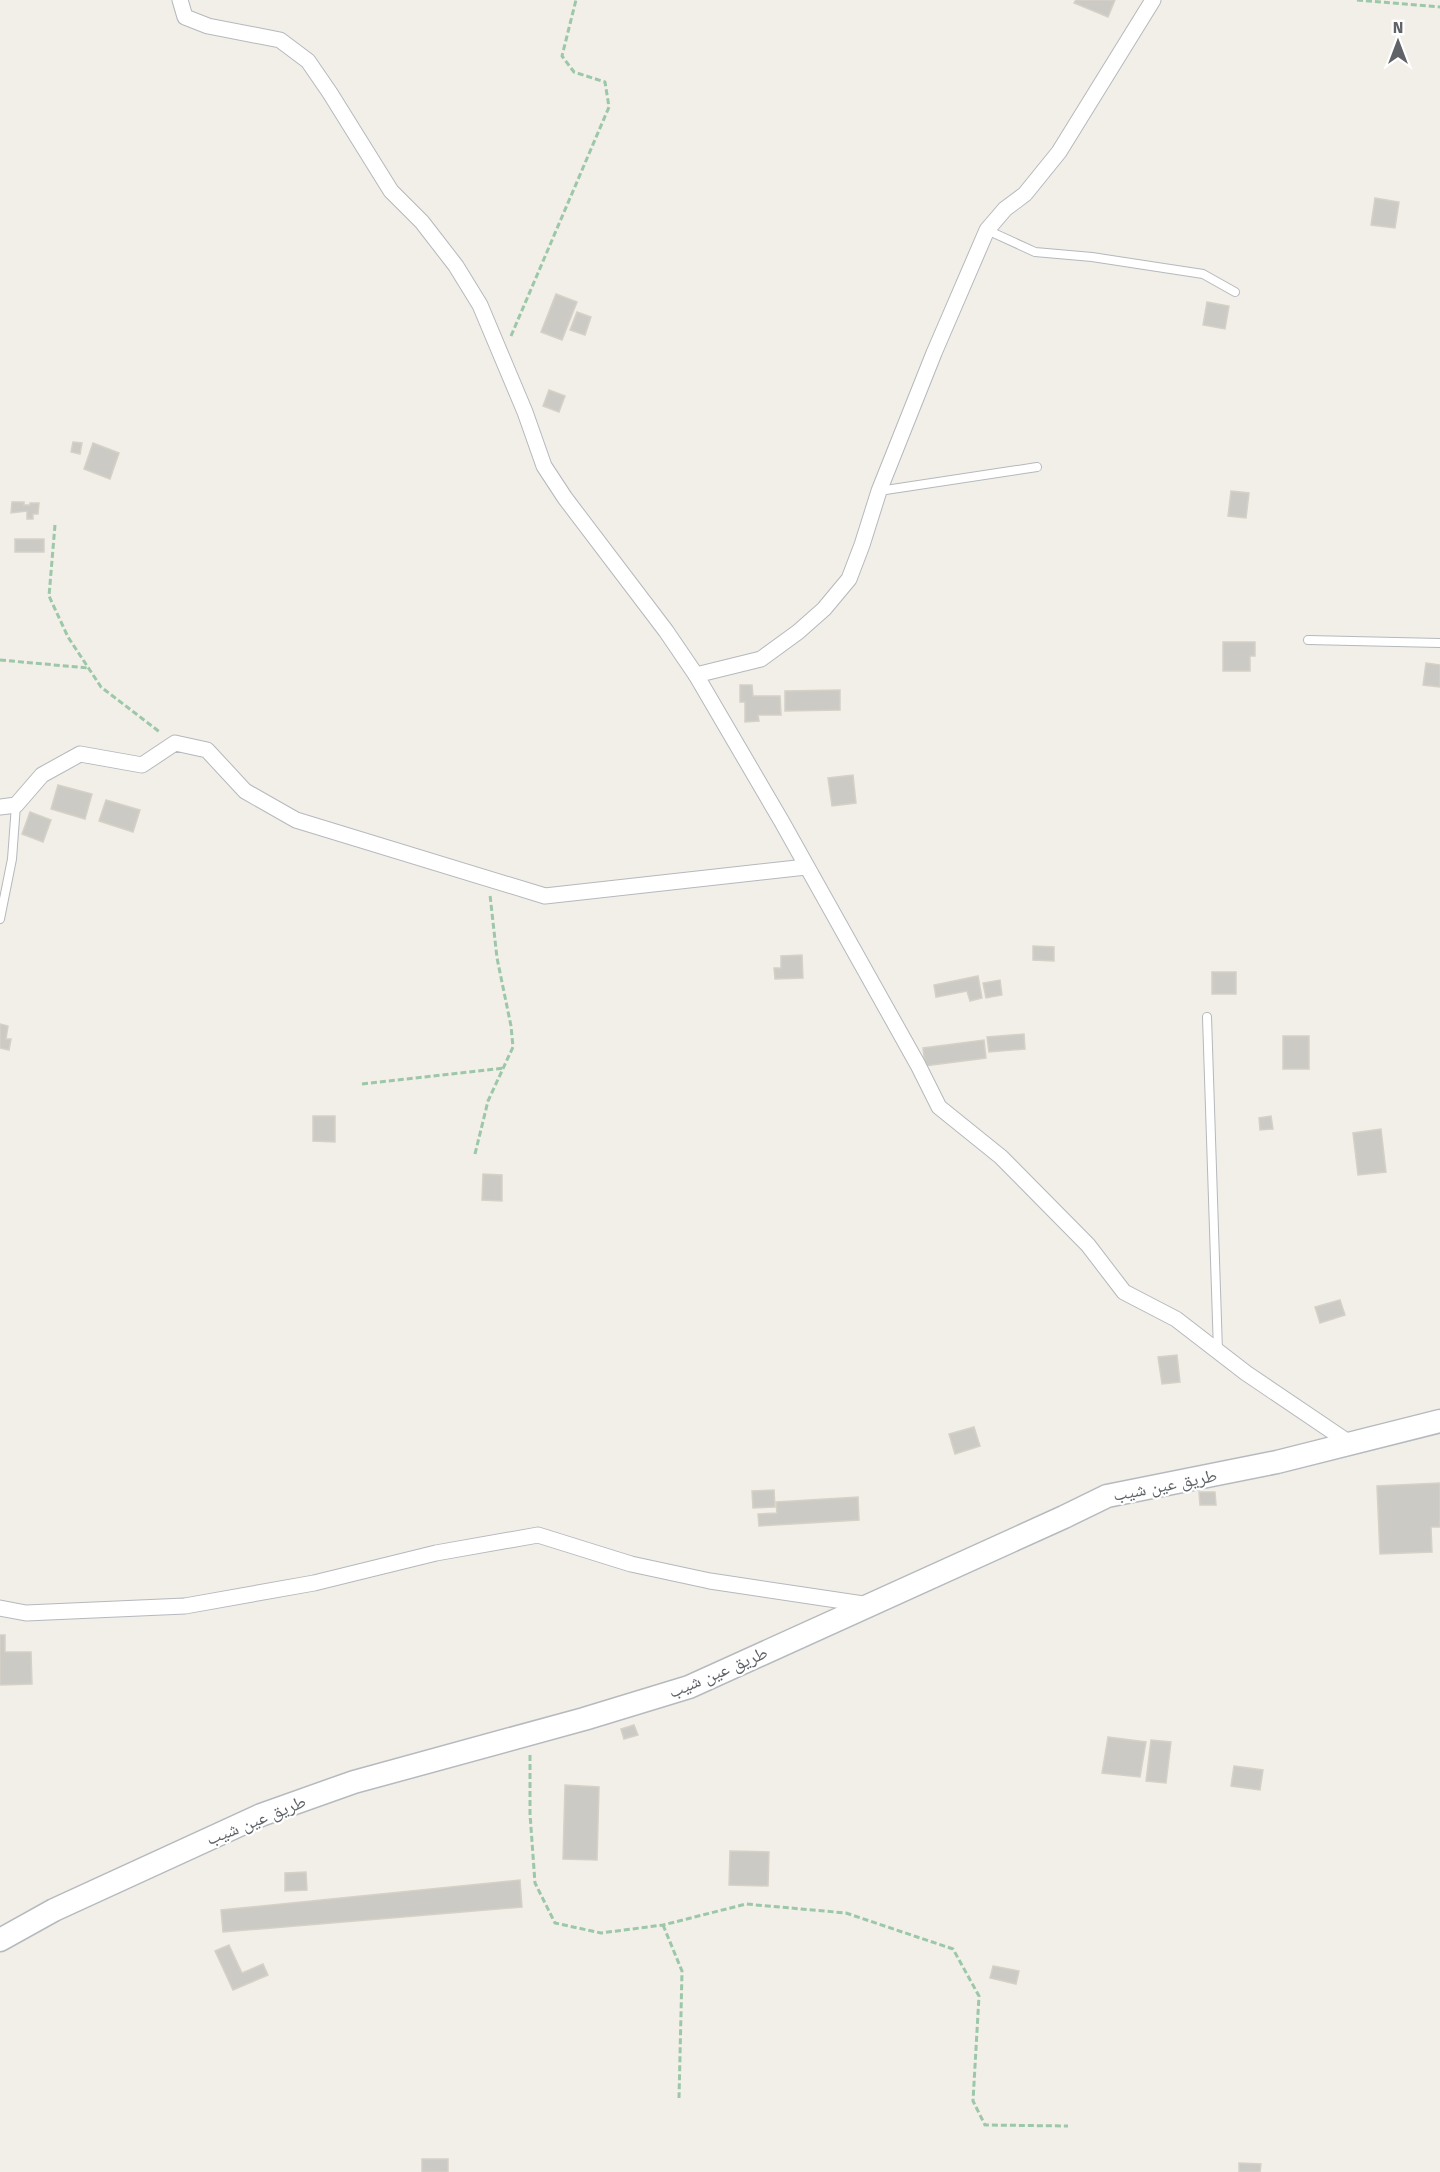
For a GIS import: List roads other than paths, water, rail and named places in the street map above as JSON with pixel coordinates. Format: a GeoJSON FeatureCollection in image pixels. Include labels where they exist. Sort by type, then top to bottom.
{"type":"FeatureCollection","features":[{"type":"Feature","properties":{"kind":"main road","name":"طريق عين شيب"},"geometry":{"type":"LineString","coordinates":[[0,1940],[54,1910],[261,1815],[354,1782],[689,1687],[1107,1496],[1277,1462],[1440,1421]]}},
{"type":"Feature","properties":{"kind":"street"},"geometry":{"type":"LineString","coordinates":[[180,0],[185,16],[208,26],[280,40],[308,61],[391,192],[422,222],[456,266],[480,305],[544,466],[565,498],[666,631],[696,675],[918,1065],[939,1107],[1001,1157],[1088,1245],[1124,1292],[1176,1319],[1246,1373],[1351,1444]]}},
{"type":"Feature","properties":{"kind":"street"},"geometry":{"type":"LineString","coordinates":[[696,675],[761,659],[798,632],[824,609],[849,579],[879,491],[987,230],[1005,209],[1025,194],[1059,152],[1153,0]]}},
{"type":"Feature","properties":{"kind":"street"},"geometry":{"type":"LineString","coordinates":[[0,807],[16,805],[42,775],[80,754],[142,765],[175,743],[207,750],[245,791],[296,820],[545,896],[806,867]]}},
{"type":"Feature","properties":{"kind":"street"},"geometry":{"type":"LineString","coordinates":[[0,1608],[26,1613],[185,1606],[314,1583],[435,1553],[538,1535],[631,1564],[710,1581],[870,1605]]}},
{"type":"Feature","properties":{"kind":"lane"},"geometry":{"type":"LineString","coordinates":[[987,230],[1035,252],[1092,257],[1203,274],[1235,292]]}},
{"type":"Feature","properties":{"kind":"lane"},"geometry":{"type":"LineString","coordinates":[[879,491],[1037,467]]}},
{"type":"Feature","properties":{"kind":"lane"},"geometry":{"type":"LineString","coordinates":[[1308,640],[1440,643]]}},
{"type":"Feature","properties":{"kind":"lane"},"geometry":{"type":"LineString","coordinates":[[0,919],[12,859],[16,805]]}},
{"type":"Feature","properties":{"kind":"lane"},"geometry":{"type":"LineString","coordinates":[[1207,1017],[1218,1352]]}}]}
